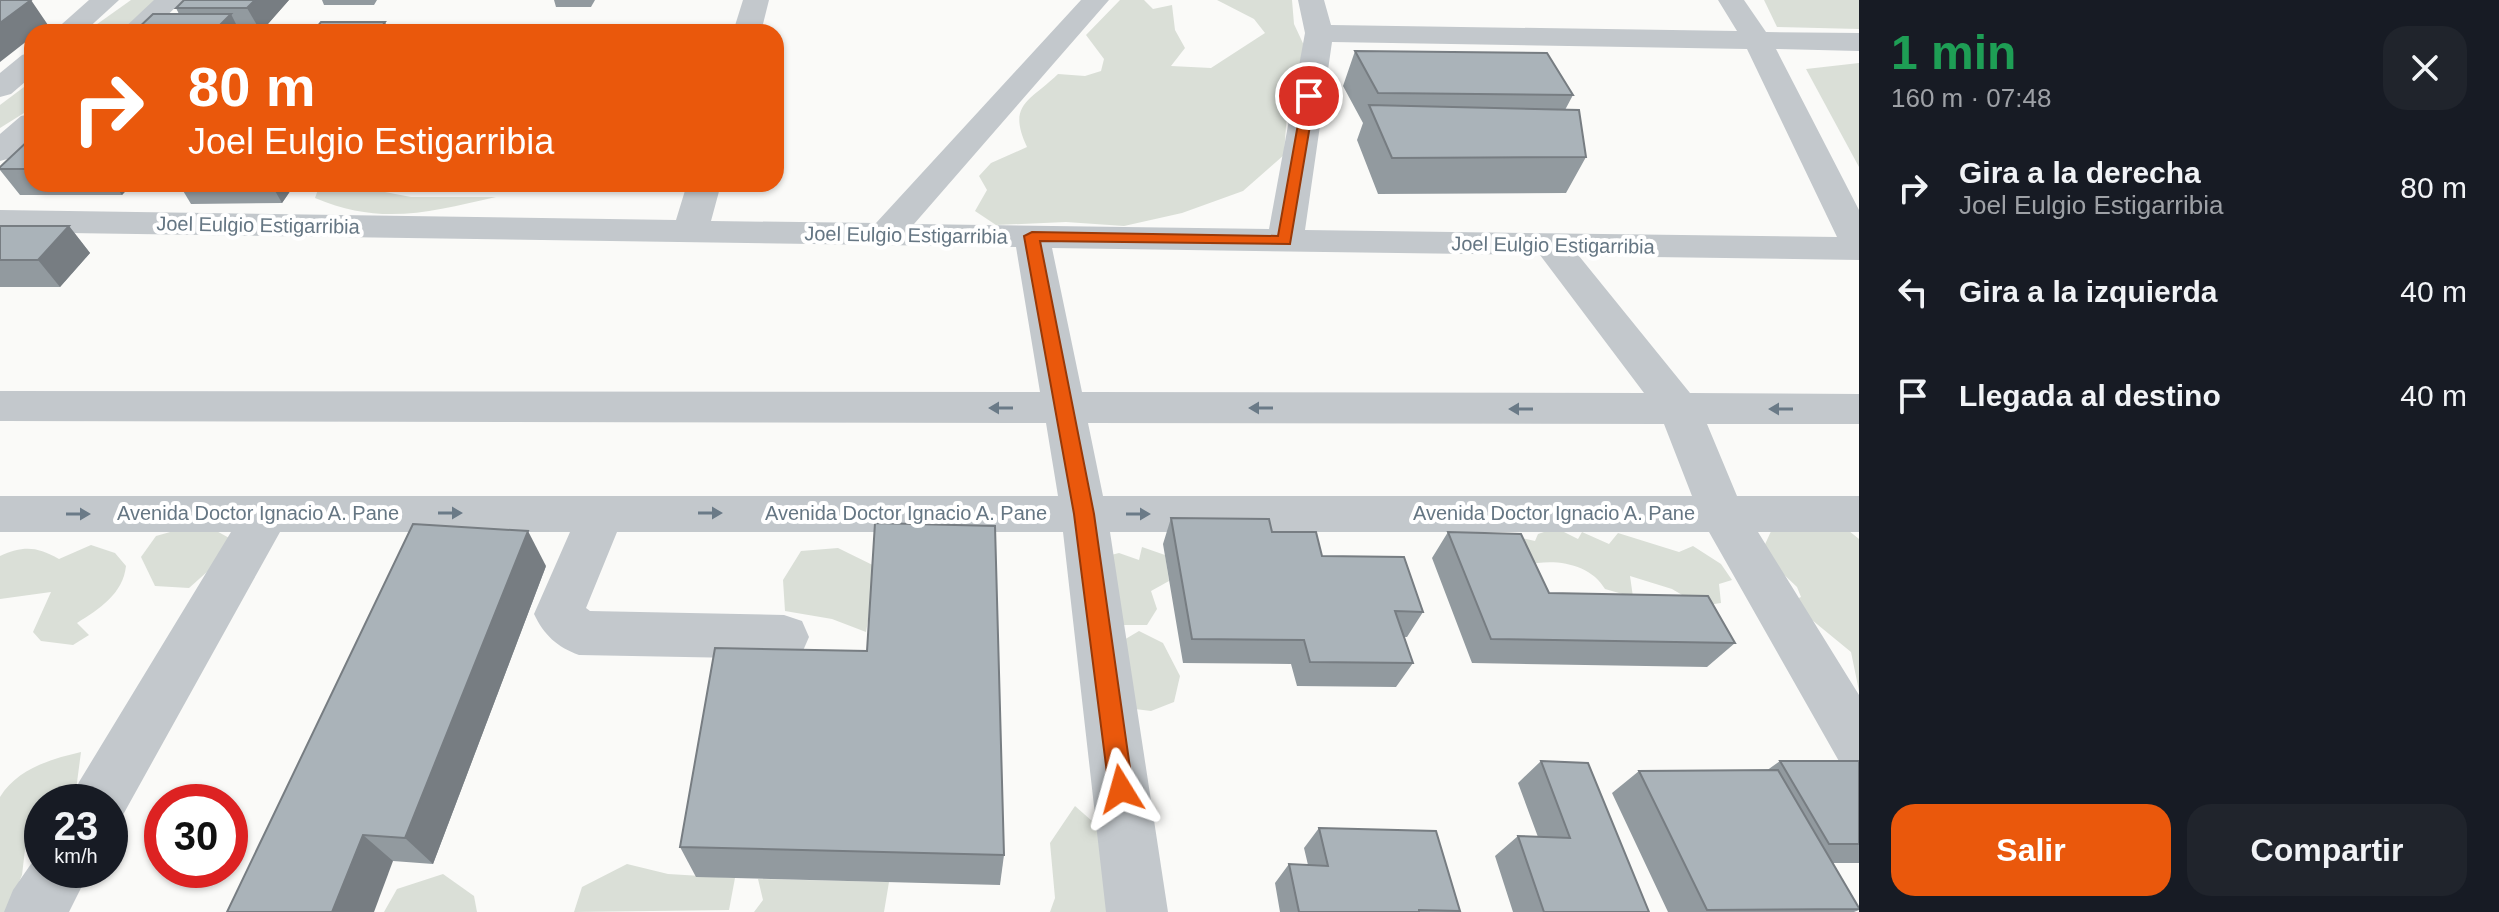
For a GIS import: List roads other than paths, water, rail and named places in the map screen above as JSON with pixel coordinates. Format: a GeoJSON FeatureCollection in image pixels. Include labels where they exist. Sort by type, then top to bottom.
{"type":"FeatureCollection","features":[{"type":"Feature","properties":{"kind":"street"},"geometry":{"type":"LineString","coordinates":[[77,24],[106,0]]}},
{"type":"Feature","properties":{"kind":"street"},"geometry":{"type":"LineString","coordinates":[[143,24],[170,0]]}},
{"type":"Feature","properties":{"kind":"street"},"geometry":{"type":"LineString","coordinates":[[749,24],[756,0]]}},
{"type":"Feature","properties":{"kind":"street"},"geometry":{"type":"LineString","coordinates":[[886,234],[1096,0]]}},
{"type":"Feature","properties":{"kind":"street"},"geometry":{"type":"LineString","coordinates":[[1285,241],[1319,33],[1311,0]]}},
{"type":"Feature","properties":{"kind":"street"},"geometry":{"type":"LineString","coordinates":[[1731,0],[1757,40],[1859,247]]}},
{"type":"Feature","properties":{"kind":"street"},"geometry":{"type":"LineString","coordinates":[[1319,33],[1859,42]]}},
{"type":"Feature","properties":{"kind":"street"},"geometry":{"type":"LineString","coordinates":[[0,88],[24,68]]}},
{"type":"Feature","properties":{"kind":"street"},"geometry":{"type":"LineString","coordinates":[[0,151],[24,130]]}},
{"type":"Feature","properties":{"kind":"street"},"geometry":{"type":"LineString","coordinates":[[690,231],[702,192]]}},
{"type":"Feature","properties":{"kind":"street","name":"Joel Eulgio Estigarribia"},"geometry":{"type":"LineString","coordinates":[[0,221],[1859,247]]}},
{"type":"Feature","properties":{"kind":"street"},"geometry":{"type":"LineString","coordinates":[[1032,236],[1084,514],[1137,912]]}},
{"type":"Feature","properties":{"kind":"street"},"geometry":{"type":"LineString","coordinates":[[1551,245],[1679,409],[1722,514],[1859,745]]}},
{"type":"Feature","properties":{"kind":"street"},"geometry":{"type":"LineString","coordinates":[[0,406],[1859,409]]}},
{"type":"Feature","properties":{"kind":"street"},"geometry":{"type":"LineString","coordinates":[[109,784],[267,513]]}},
{"type":"Feature","properties":{"kind":"street"},"geometry":{"type":"LineString","coordinates":[[602,513],[559,614],[579,633],[784,637]]}},
{"type":"Feature","properties":{"kind":"street","name":"Avenida Doctor Ignacio A. Pane"},"geometry":{"type":"LineString","coordinates":[[0,514],[1859,514]]}},
{"type":"Feature","properties":{"kind":"street"},"geometry":{"type":"LineString","coordinates":[[35,912],[49,888]]}}]}
